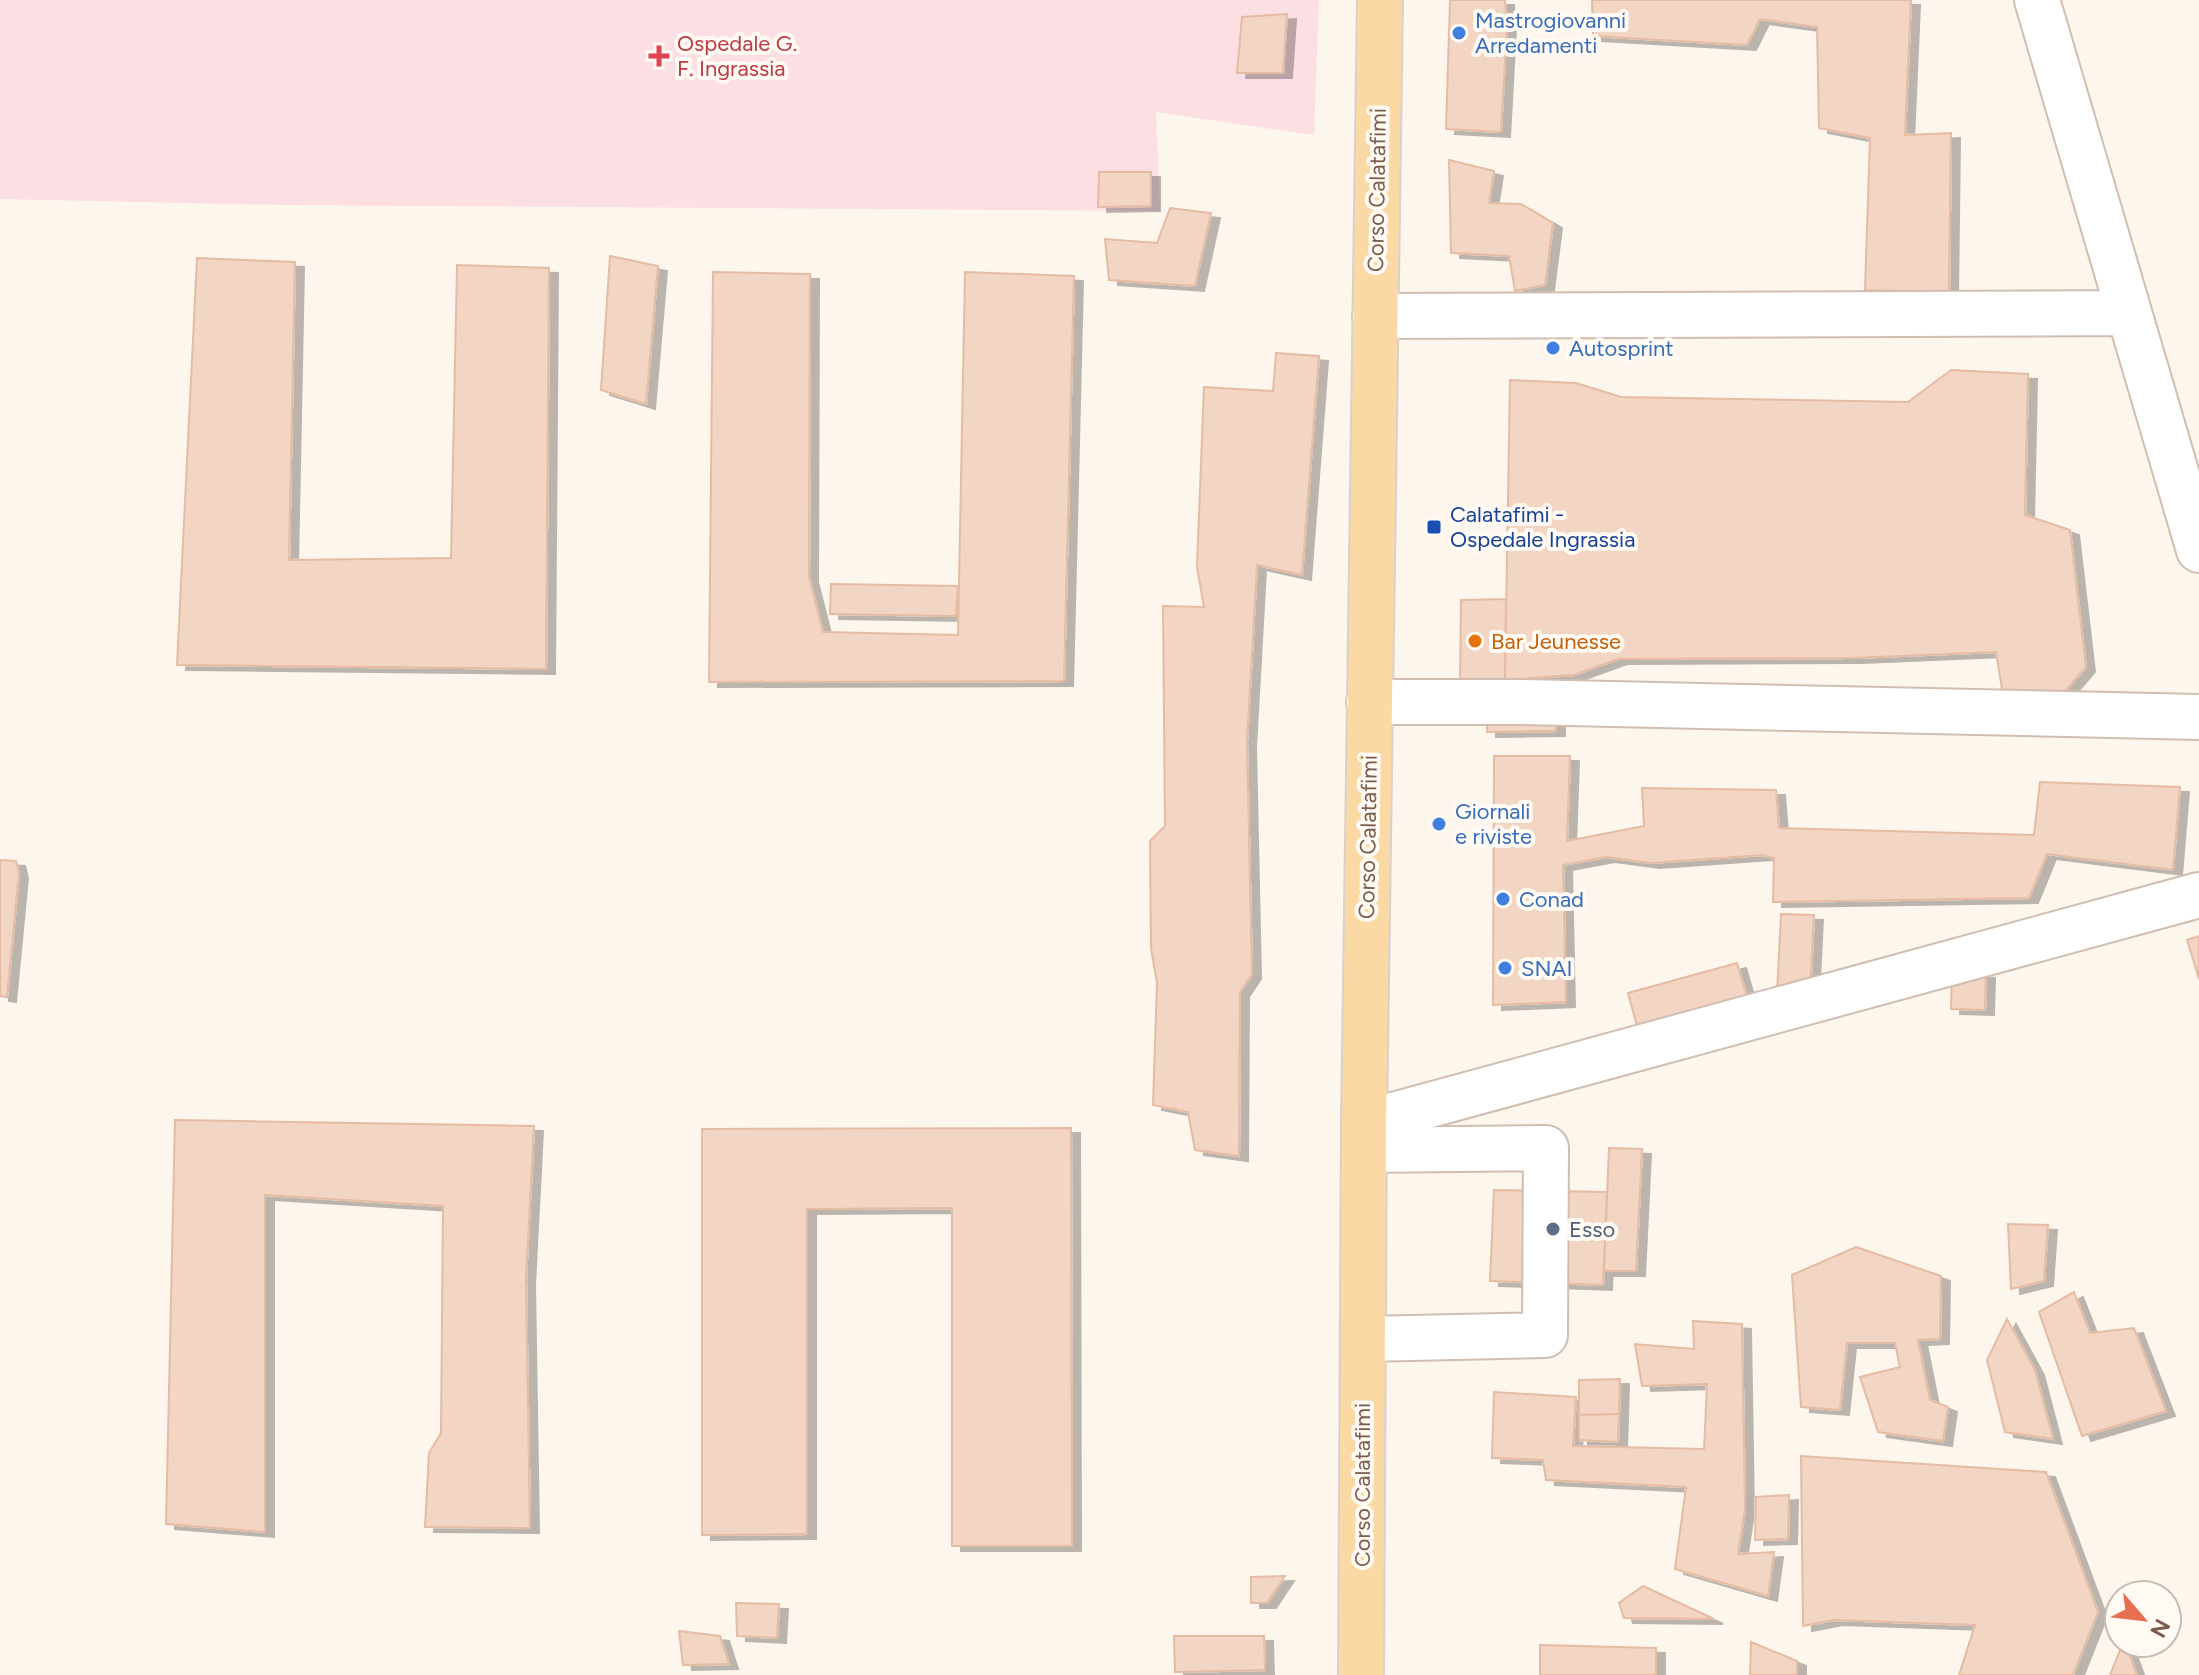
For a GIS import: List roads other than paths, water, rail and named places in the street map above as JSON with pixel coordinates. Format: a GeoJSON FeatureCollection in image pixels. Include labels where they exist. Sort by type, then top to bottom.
{"type":"FeatureCollection","features":[{"type":"Feature","properties":{"kind":"main road","name":"Corso Calatafimi"},"geometry":{"type":"LineString","coordinates":[[1361,1675],[1364,1136],[1380,0]]}},
{"type":"Feature","properties":{"kind":"lane"},"geometry":{"type":"LineString","coordinates":[[2037,0],[2199,550]]}},
{"type":"Feature","properties":{"kind":"lane"},"geometry":{"type":"LineString","coordinates":[[1375,316],[2129,313]]}},
{"type":"Feature","properties":{"kind":"lane"},"geometry":{"type":"LineString","coordinates":[[1369,702],[1523,702],[2199,717]]}},
{"type":"Feature","properties":{"kind":"lane"},"geometry":{"type":"LineString","coordinates":[[1364,1136],[2199,895]]}},
{"type":"Feature","properties":{"kind":"lane"},"geometry":{"type":"LineString","coordinates":[[1363,1339],[1545,1335],[1546,1163],[1546,1148],[1364,1136]]}},
{"type":"Feature","properties":{"kind":"place","name":"Mastrogiovanni Arredamenti"},"geometry":{"type":"Point","coordinates":[1459,33]}},
{"type":"Feature","properties":{"kind":"place","name":"Ospedale G. F. Ingrassia"},"geometry":{"type":"Point","coordinates":[659,56]}},
{"type":"Feature","properties":{"kind":"place","name":"Autosprint"},"geometry":{"type":"Point","coordinates":[1553,348]}},
{"type":"Feature","properties":{"kind":"place","name":"Calatafimi - Ospedale Ingrassia"},"geometry":{"type":"Point","coordinates":[1434,527]}},
{"type":"Feature","properties":{"kind":"place","name":"Bar Jeunesse"},"geometry":{"type":"Point","coordinates":[1475,641]}},
{"type":"Feature","properties":{"kind":"place","name":"Giornali e riviste"},"geometry":{"type":"Point","coordinates":[1439,824]}},
{"type":"Feature","properties":{"kind":"place","name":"Conad"},"geometry":{"type":"Point","coordinates":[1503,899]}},
{"type":"Feature","properties":{"kind":"place","name":"SNAI"},"geometry":{"type":"Point","coordinates":[1505,968]}},
{"type":"Feature","properties":{"kind":"place","name":"Esso"},"geometry":{"type":"Point","coordinates":[1553,1229]}}]}
